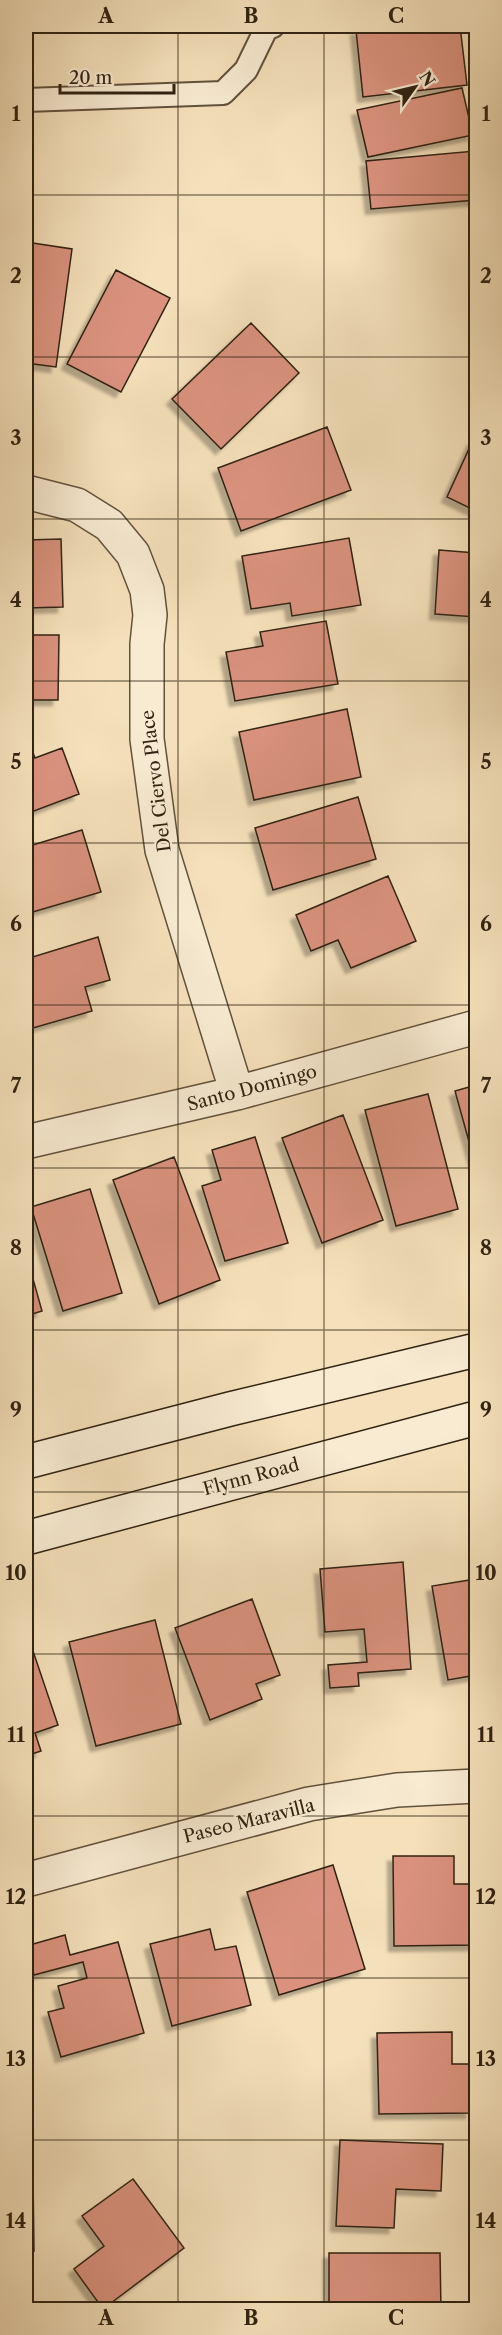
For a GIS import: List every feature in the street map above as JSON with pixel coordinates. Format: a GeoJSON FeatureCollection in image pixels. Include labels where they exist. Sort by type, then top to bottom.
{"type":"FeatureCollection","features":[{"type":"Feature","properties":{"kind":"street","name":"Del Ciervo Place"},"geometry":{"type":"LineString","coordinates":[[26,492],[77,505],[109,525],[133,554],[147,590],[150,615],[147,644],[147,738],[162,850],[237,1093]]}},
{"type":"Feature","properties":{"kind":"street","name":"Santo Domingo"},"geometry":{"type":"LineString","coordinates":[[26,1142],[237,1093],[477,1027]]}},
{"type":"Feature","properties":{"kind":"street"},"geometry":{"type":"LineString","coordinates":[[26,1462],[230,1409],[477,1350]]}},
{"type":"Feature","properties":{"kind":"street","name":"Flynn Road"},"geometry":{"type":"LineString","coordinates":[[26,1538],[477,1418]]}},
{"type":"Feature","properties":{"kind":"street","name":"Paseo Maravilla"},"geometry":{"type":"LineString","coordinates":[[26,1880],[309,1804],[397,1790],[477,1786]]}},
{"type":"Feature","properties":{"kind":"lane"},"geometry":{"type":"LineString","coordinates":[[26,100],[223,93],[246,70],[266,29],[273,26]]}},
{"type":"Feature","properties":{"kind":"building"},"geometry":{"type":"Polygon","coordinates":[[[393,26],[460,26],[467,85],[363,97],[356,30],[393,26]]]}},
{"type":"Feature","properties":{"kind":"building"},"geometry":{"type":"Polygon","coordinates":[[[462,88],[473,135],[368,157],[357,110],[462,88]]]}},
{"type":"Feature","properties":{"kind":"building"},"geometry":{"type":"Polygon","coordinates":[[[475,151],[476,200],[371,209],[366,161],[475,151]]]}},
{"type":"Feature","properties":{"kind":"building"},"geometry":{"type":"Polygon","coordinates":[[[26,242],[72,249],[56,367],[26,363],[26,242]]]}},
{"type":"Feature","properties":{"kind":"building"},"geometry":{"type":"Polygon","coordinates":[[[116,270],[170,298],[121,392],[67,364],[116,270]]]}},
{"type":"Feature","properties":{"kind":"building"},"geometry":{"type":"Polygon","coordinates":[[[251,323],[299,373],[221,449],[172,399],[251,323]]]}},
{"type":"Feature","properties":{"kind":"building"},"geometry":{"type":"Polygon","coordinates":[[[327,427],[351,490],[241,531],[218,468],[327,427]]]}},
{"type":"Feature","properties":{"kind":"building"},"geometry":{"type":"Polygon","coordinates":[[[473,440],[476,441],[476,511],[447,497],[473,440]]]}},
{"type":"Feature","properties":{"kind":"building"},"geometry":{"type":"Polygon","coordinates":[[[349,538],[361,605],[292,616],[290,603],[251,609],[242,556],[349,538]]]}},
{"type":"Feature","properties":{"kind":"building"},"geometry":{"type":"Polygon","coordinates":[[[61,539],[63,607],[26,608],[26,540],[61,539]]]}},
{"type":"Feature","properties":{"kind":"building"},"geometry":{"type":"Polygon","coordinates":[[[439,550],[476,553],[476,617],[435,614],[439,550]]]}},
{"type":"Feature","properties":{"kind":"building"},"geometry":{"type":"Polygon","coordinates":[[[326,621],[338,684],[235,701],[226,652],[263,646],[260,632],[326,621]]]}},
{"type":"Feature","properties":{"kind":"building"},"geometry":{"type":"Polygon","coordinates":[[[26,635],[59,635],[58,700],[26,700],[26,635]]]}},
{"type":"Feature","properties":{"kind":"building"},"geometry":{"type":"Polygon","coordinates":[[[347,709],[361,777],[254,800],[239,732],[347,709]]]}},
{"type":"Feature","properties":{"kind":"building"},"geometry":{"type":"Polygon","coordinates":[[[29,742],[35,758],[62,748],[79,794],[26,814],[26,743],[29,742]]]}},
{"type":"Feature","properties":{"kind":"building"},"geometry":{"type":"Polygon","coordinates":[[[358,797],[376,859],[273,890],[255,828],[358,797]]]}},
{"type":"Feature","properties":{"kind":"building"},"geometry":{"type":"Polygon","coordinates":[[[82,830],[101,892],[26,914],[26,847],[82,830]]]}},
{"type":"Feature","properties":{"kind":"building"},"geometry":{"type":"Polygon","coordinates":[[[388,876],[416,941],[351,968],[338,940],[311,951],[296,915],[388,876]]]}},
{"type":"Feature","properties":{"kind":"building"},"geometry":{"type":"Polygon","coordinates":[[[98,937],[110,980],[85,987],[92,1011],[26,1030],[26,959],[98,937]]]}},
{"type":"Feature","properties":{"kind":"building"},"geometry":{"type":"Polygon","coordinates":[[[476,1085],[476,1167],[455,1091],[476,1085]]]}},
{"type":"Feature","properties":{"kind":"building"},"geometry":{"type":"Polygon","coordinates":[[[428,1094],[458,1209],[396,1226],[365,1110],[428,1094]]]}},
{"type":"Feature","properties":{"kind":"building"},"geometry":{"type":"Polygon","coordinates":[[[343,1115],[383,1220],[322,1243],[282,1138],[343,1115]]]}},
{"type":"Feature","properties":{"kind":"building"},"geometry":{"type":"Polygon","coordinates":[[[255,1137],[288,1243],[225,1261],[202,1186],[221,1180],[212,1150],[255,1137]]]}},
{"type":"Feature","properties":{"kind":"building"},"geometry":{"type":"Polygon","coordinates":[[[174,1157],[220,1280],[159,1304],[113,1180],[174,1157]]]}},
{"type":"Feature","properties":{"kind":"building"},"geometry":{"type":"Polygon","coordinates":[[[90,1189],[122,1293],[63,1311],[31,1207],[90,1189]]]}},
{"type":"Feature","properties":{"kind":"building"},"geometry":{"type":"Polygon","coordinates":[[[26,1254],[42,1311],[26,1316],[26,1254]]]}},
{"type":"Feature","properties":{"kind":"building"},"geometry":{"type":"Polygon","coordinates":[[[403,1562],[411,1669],[358,1673],[359,1686],[330,1688],[328,1665],[367,1662],[364,1629],[325,1632],[320,1569],[403,1562]]]}},
{"type":"Feature","properties":{"kind":"building"},"geometry":{"type":"Polygon","coordinates":[[[476,1579],[476,1675],[448,1680],[432,1586],[476,1579]]]}},
{"type":"Feature","properties":{"kind":"building"},"geometry":{"type":"Polygon","coordinates":[[[252,1599],[280,1675],[256,1684],[262,1699],[210,1720],[175,1628],[252,1599]]]}},
{"type":"Feature","properties":{"kind":"building"},"geometry":{"type":"Polygon","coordinates":[[[155,1620],[181,1724],[96,1746],[69,1642],[155,1620]]]}},
{"type":"Feature","properties":{"kind":"building"},"geometry":{"type":"Polygon","coordinates":[[[33,1651],[58,1725],[35,1733],[41,1751],[26,1756],[26,1654],[33,1651]]]}},
{"type":"Feature","properties":{"kind":"building"},"geometry":{"type":"Polygon","coordinates":[[[393,1856],[454,1856],[454,1884],[474,1884],[475,1945],[394,1946],[393,1856]]]}},
{"type":"Feature","properties":{"kind":"building"},"geometry":{"type":"Polygon","coordinates":[[[333,1865],[365,1969],[279,1995],[247,1892],[333,1865]]]}},
{"type":"Feature","properties":{"kind":"building"},"geometry":{"type":"Polygon","coordinates":[[[210,1929],[215,1950],[236,1946],[251,2005],[172,2026],[150,1944],[210,1929]]]}},
{"type":"Feature","properties":{"kind":"building"},"geometry":{"type":"Polygon","coordinates":[[[65,1935],[70,1955],[118,1942],[144,2033],[61,2057],[48,2012],[64,2008],[58,1986],[87,1978],[83,1962],[34,1975],[26,1946],[65,1935]]]}},
{"type":"Feature","properties":{"kind":"building"},"geometry":{"type":"Polygon","coordinates":[[[452,2032],[452,2064],[470,2064],[471,2113],[379,2114],[377,2033],[452,2032]]]}},
{"type":"Feature","properties":{"kind":"building"},"geometry":{"type":"Polygon","coordinates":[[[340,2140],[443,2144],[441,2191],[396,2189],[394,2228],[336,2226],[340,2140]]]}},
{"type":"Feature","properties":{"kind":"building"},"geometry":{"type":"Polygon","coordinates":[[[26,2176],[33,2176],[34,2251],[26,2251],[26,2176]]]}},
{"type":"Feature","properties":{"kind":"building"},"geometry":{"type":"Polygon","coordinates":[[[133,2179],[184,2248],[103,2309],[74,2269],[104,2246],[82,2216],[133,2179]]]}},
{"type":"Feature","properties":{"kind":"building"},"geometry":{"type":"Polygon","coordinates":[[[329,2253],[440,2253],[441,2310],[329,2310],[329,2253]]]}}]}
